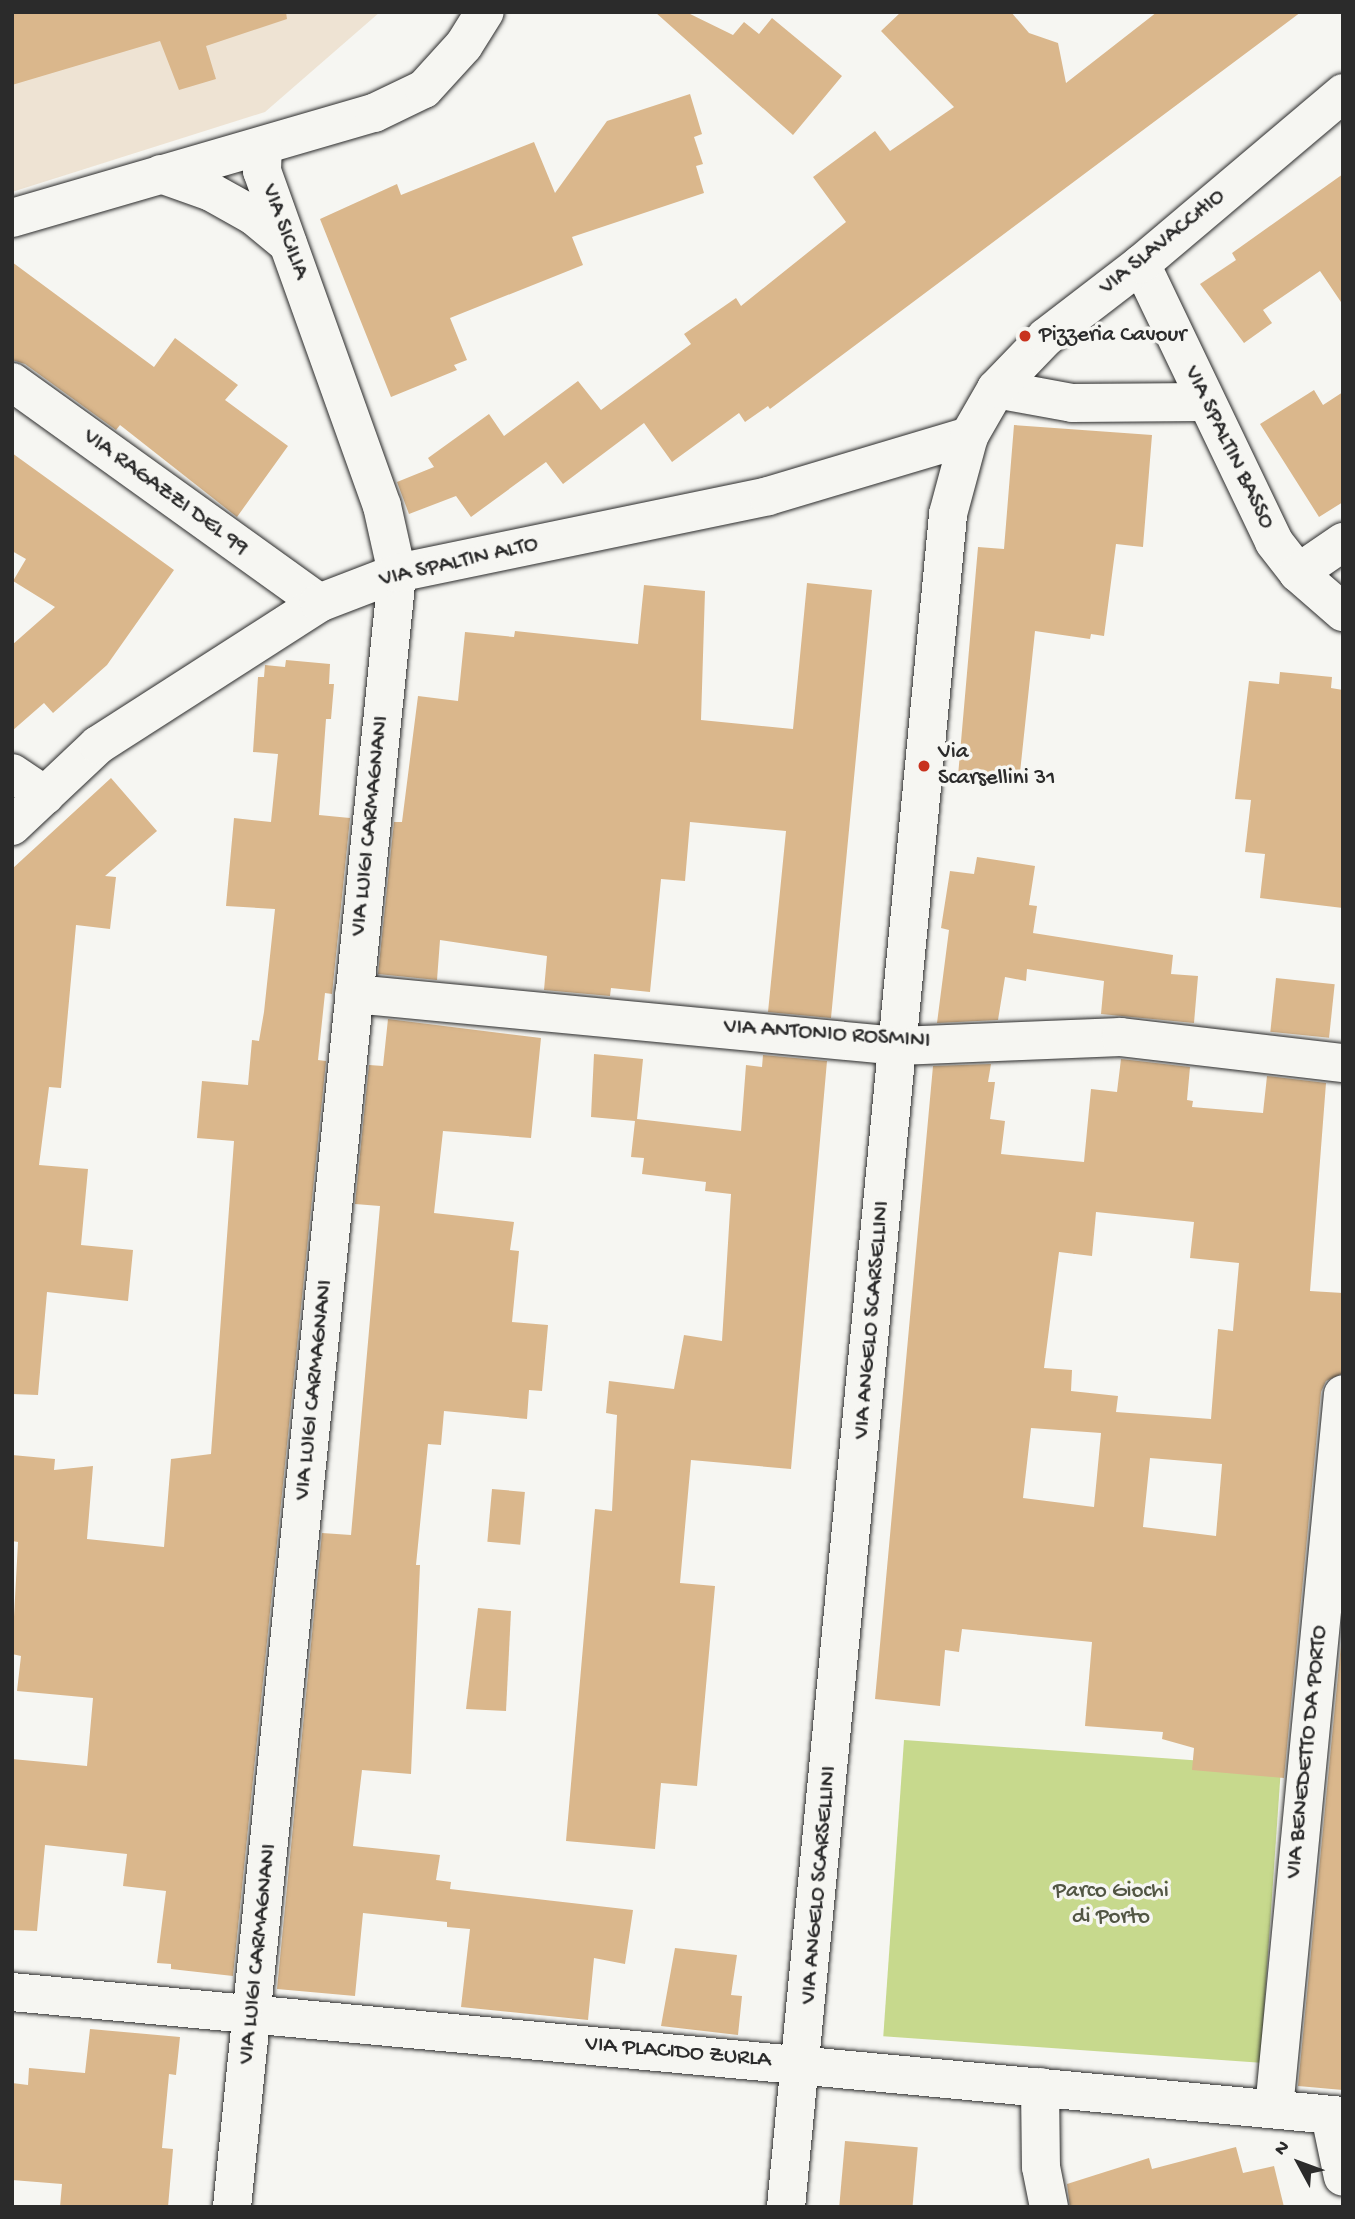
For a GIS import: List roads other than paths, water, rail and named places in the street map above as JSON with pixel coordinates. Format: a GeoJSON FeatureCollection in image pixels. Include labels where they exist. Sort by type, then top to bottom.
{"type":"FeatureCollection","features":[{"type":"Feature","properties":{"kind":"street"},"geometry":{"type":"LineString","coordinates":[[12,218],[374,113],[424,89],[464,45],[485,12]]}},
{"type":"Feature","properties":{"kind":"street","name":"VIA SLAVACCHIO"},"geometry":{"type":"LineString","coordinates":[[969,436],[996,389],[1046,337],[1141,264],[1343,93]]}},
{"type":"Feature","properties":{"kind":"street","name":"VIA SICILIA"},"geometry":{"type":"LineString","coordinates":[[264,146],[262,171],[382,506],[397,573]]}},
{"type":"Feature","properties":{"kind":"street"},"geometry":{"type":"LineString","coordinates":[[161,174],[211,192],[254,216],[288,244]]}},
{"type":"Feature","properties":{"kind":"street","name":"VIA SPALTIN BASSO"},"geometry":{"type":"LineString","coordinates":[[1141,264],[1203,402],[1274,542],[1298,573],[1343,612]]}},
{"type":"Feature","properties":{"kind":"street","name":"VIA RAGAZZI DEL 99"},"geometry":{"type":"LineString","coordinates":[[12,382],[319,603]]}},
{"type":"Feature","properties":{"kind":"street"},"geometry":{"type":"LineString","coordinates":[[996,389],[1072,403],[1203,402]]}},
{"type":"Feature","properties":{"kind":"street","name":"VIA SPALTIN ALTO"},"geometry":{"type":"LineString","coordinates":[[12,826],[98,745],[319,603],[397,573],[768,496],[969,436]]}},
{"type":"Feature","properties":{"kind":"street","name":"VIA ANGELO SCARSELLINI"},"geometry":{"type":"LineString","coordinates":[[786,2207],[803,2064],[948,514],[969,436]]}},
{"type":"Feature","properties":{"kind":"street"},"geometry":{"type":"LineString","coordinates":[[1298,573],[1343,542]]}},
{"type":"Feature","properties":{"kind":"street","name":"VIA LUIGI CARMAGNANI"},"geometry":{"type":"LineString","coordinates":[[232,2207],[254,2016],[397,573]]}},
{"type":"Feature","properties":{"kind":"street"},"geometry":{"type":"LineString","coordinates":[[12,773],[45,795]]}},
{"type":"Feature","properties":{"kind":"street","name":"VIA ANTONIO ROSMINI"},"geometry":{"type":"LineString","coordinates":[[354,994],[898,1046],[1121,1037],[1343,1063]]}},
{"type":"Feature","properties":{"kind":"street","name":"VIA BENEDETTO DA PORTO"},"geometry":{"type":"LineString","coordinates":[[1274,2109],[1343,1394]]}},
{"type":"Feature","properties":{"kind":"street","name":"VIA PLACIDO ZURLA"},"geometry":{"type":"LineString","coordinates":[[12,1992],[1336,2115]]}},
{"type":"Feature","properties":{"kind":"street"},"geometry":{"type":"LineString","coordinates":[[1040,2087],[1041,2166],[1049,2207]]}},
{"type":"Feature","properties":{"kind":"street"},"geometry":{"type":"LineString","coordinates":[[1336,2115],[1343,2177]]}},
{"type":"Feature","properties":{"kind":"place","name":"Pizzeria Cavour"},"geometry":{"type":"Point","coordinates":[1025,336]}},
{"type":"Feature","properties":{"kind":"place","name":"Via Scarsellini 31"},"geometry":{"type":"Point","coordinates":[924,766]}},
{"type":"Feature","properties":{"kind":"park label","name":"Parco Giochi di Porto"},"geometry":{"type":"Point","coordinates":[1111,1905]}}]}
